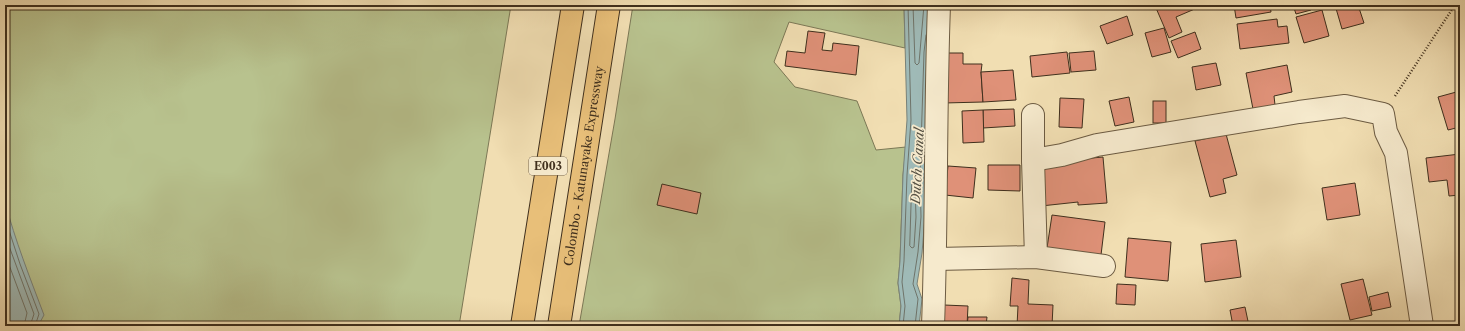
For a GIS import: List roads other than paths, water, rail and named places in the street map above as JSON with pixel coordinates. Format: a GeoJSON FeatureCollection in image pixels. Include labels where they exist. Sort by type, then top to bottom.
{"type":"FeatureCollection","features":[{"type":"Feature","properties":{"kind":"highway","name":"E003"},"geometry":{"type":"LineString","coordinates":[[522,326],[573,5]]}},
{"type":"Feature","properties":{"kind":"highway","name":"Colombo - Katunayake Expressway"},"geometry":{"type":"LineString","coordinates":[[559,326],[609,5]]}},
{"type":"Feature","properties":{"kind":"street"},"geometry":{"type":"LineString","coordinates":[[933,326],[936,258],[936,74],[939,5]]}},
{"type":"Feature","properties":{"kind":"street"},"geometry":{"type":"LineString","coordinates":[[1033,160],[1062,155],[1097,145],[1284,114],[1345,106],[1382,114],[1386,132],[1396,153],[1422,326]]}},
{"type":"Feature","properties":{"kind":"street"},"geometry":{"type":"LineString","coordinates":[[1033,115],[1036,257]]}},
{"type":"Feature","properties":{"kind":"street"},"geometry":{"type":"LineString","coordinates":[[936,258],[1036,257],[1104,266]]}},
{"type":"Feature","properties":{"kind":"water","name":"Dutch Canal"},"geometry":{"type":"Polygon","coordinates":[[[904,5],[933,5],[924,177],[925,217],[922,253],[917,284],[922,299],[919,326],[899,326],[901,306],[898,283],[907,120],[904,5]]]}},
{"type":"Feature","properties":{"kind":"water"},"geometry":{"type":"Polygon","coordinates":[[[5,202],[18,245],[44,315],[38,326],[5,326],[5,202]]]}}]}
